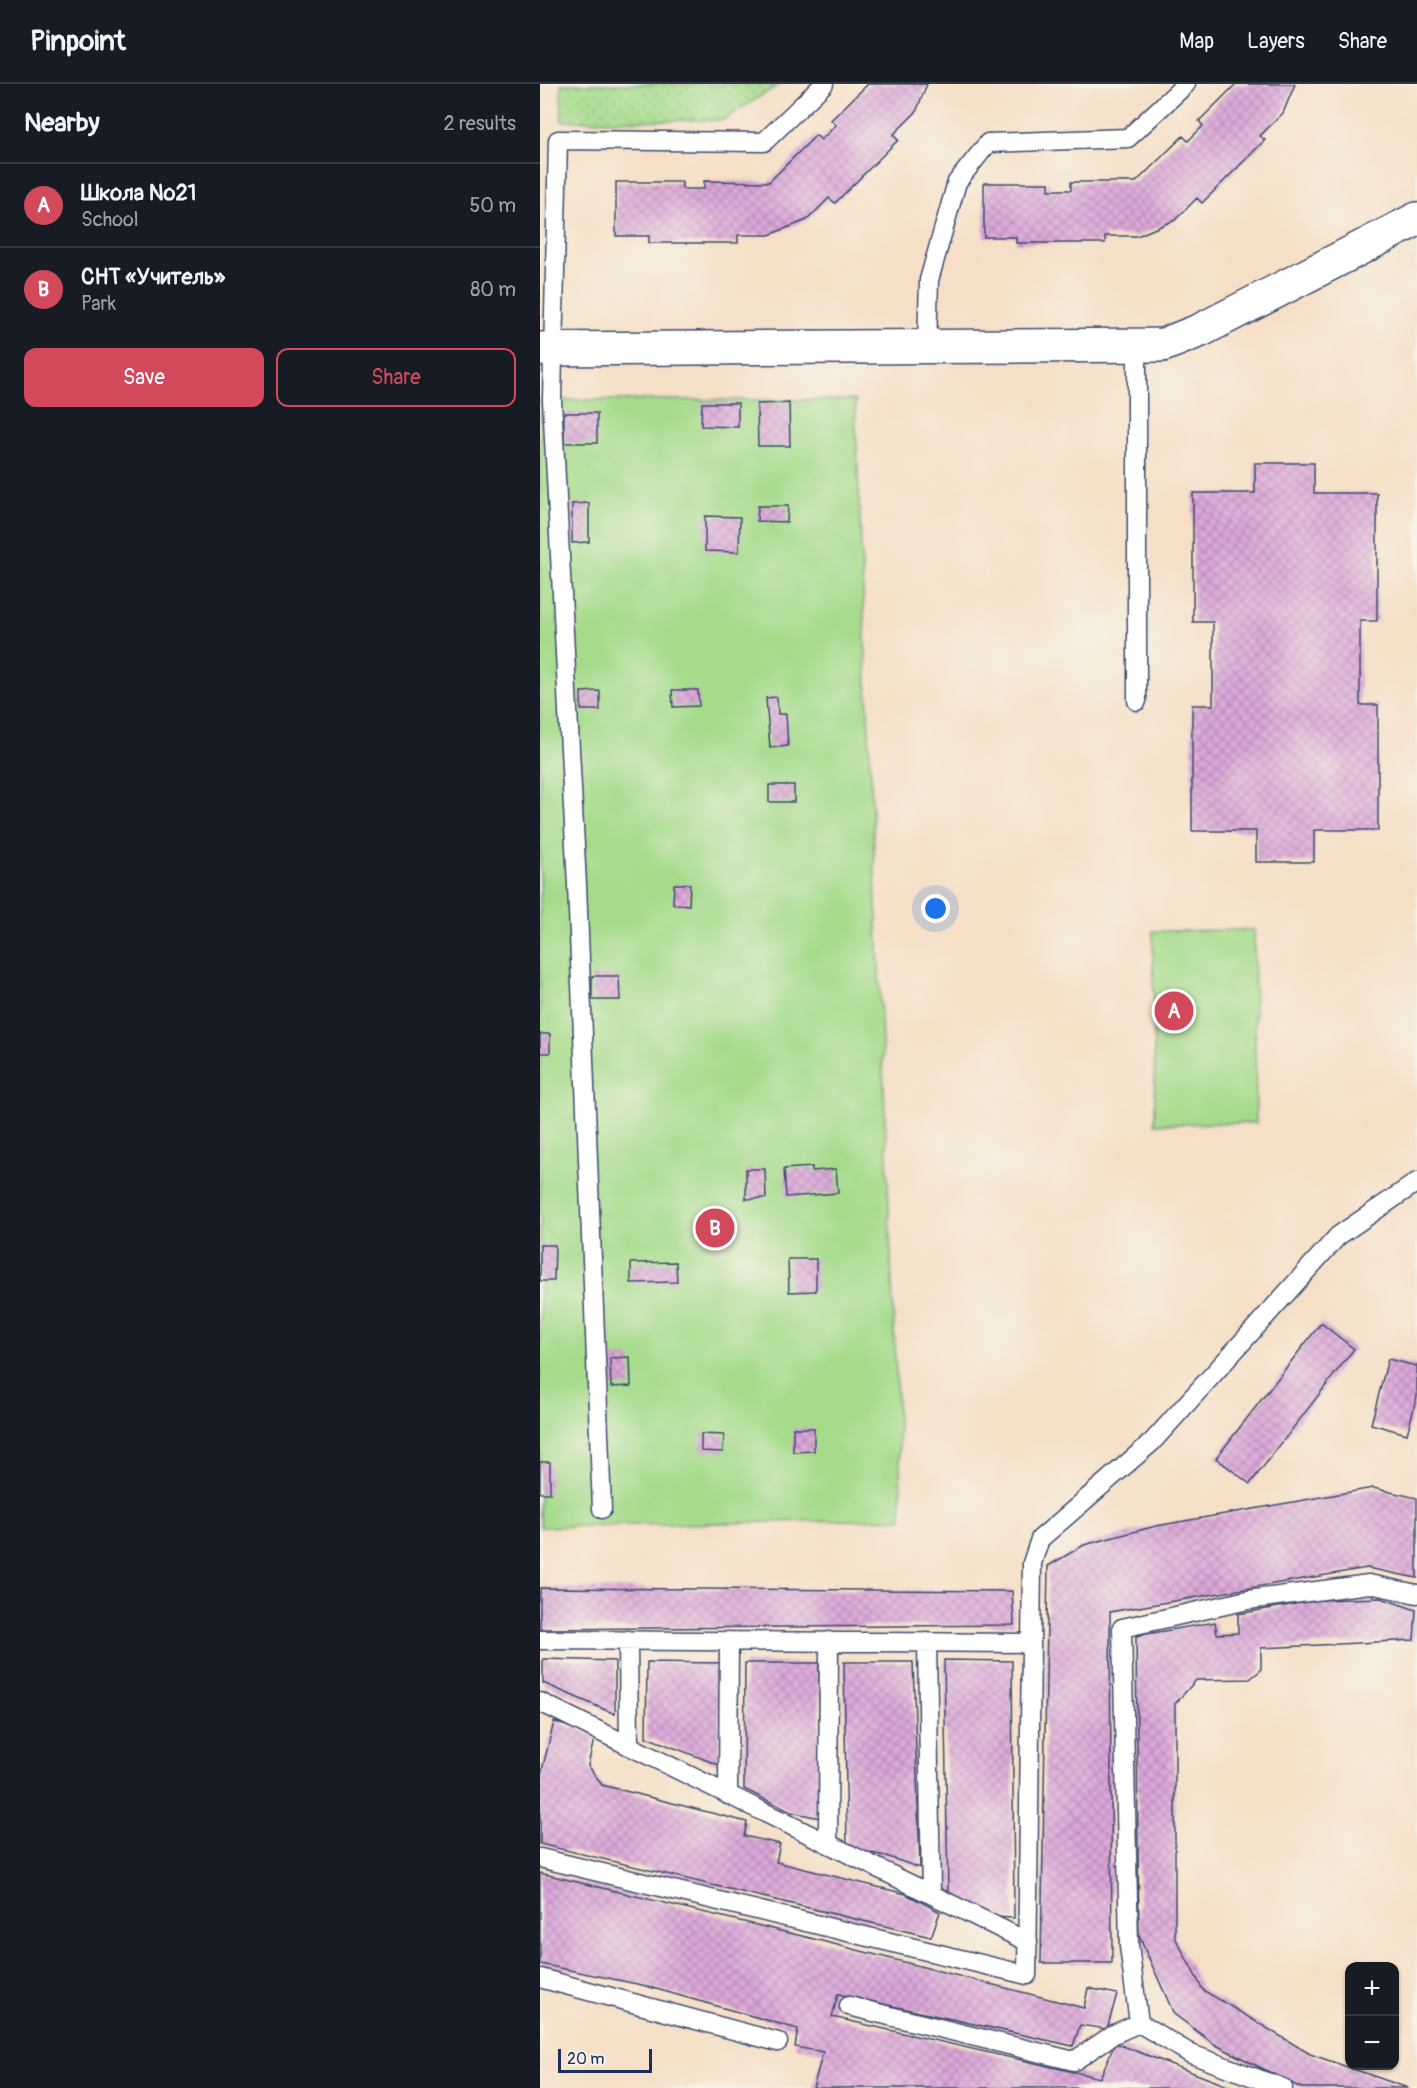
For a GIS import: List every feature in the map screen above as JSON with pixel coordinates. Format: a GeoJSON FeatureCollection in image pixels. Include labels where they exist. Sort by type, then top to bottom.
{"type":"FeatureCollection","features":[{"type":"Feature","properties":{"kind":"street"},"geometry":{"type":"LineString","coordinates":[[547,349],[1163,345],[1201,330],[1417,219]]}},
{"type":"Feature","properties":{"kind":"lane"},"geometry":{"type":"LineString","coordinates":[[602,1509],[577,885],[552,400],[547,349],[558,140],[764,142],[824,84]]}},
{"type":"Feature","properties":{"kind":"lane"},"geometry":{"type":"LineString","coordinates":[[927,345],[929,280],[957,182],[988,143],[1128,138],[1186,84]]}},
{"type":"Feature","properties":{"kind":"lane"},"geometry":{"type":"LineString","coordinates":[[1137,345],[1137,701]]}},
{"type":"Feature","properties":{"kind":"lane"},"geometry":{"type":"LineString","coordinates":[[540,1858],[1027,1975],[1032,1563],[1040,1539],[1152,1443],[1338,1236],[1417,1182]]}},
{"type":"Feature","properties":{"kind":"lane"},"geometry":{"type":"LineString","coordinates":[[1139,2023],[1129,1946],[1122,1628],[1248,1600],[1369,1584],[1417,1594]]}},
{"type":"Feature","properties":{"kind":"lane"},"geometry":{"type":"LineString","coordinates":[[540,1640],[1031,1643]]}},
{"type":"Feature","properties":{"kind":"lane"},"geometry":{"type":"LineString","coordinates":[[628,1640],[629,1746]]}},
{"type":"Feature","properties":{"kind":"lane"},"geometry":{"type":"LineString","coordinates":[[728,1795],[729,1641]]}},
{"type":"Feature","properties":{"kind":"lane"},"geometry":{"type":"LineString","coordinates":[[828,1844],[829,1641]]}},
{"type":"Feature","properties":{"kind":"lane"},"geometry":{"type":"LineString","coordinates":[[927,1642],[931,1894]]}},
{"type":"Feature","properties":{"kind":"lane"},"geometry":{"type":"LineString","coordinates":[[540,1702],[1028,1942]]}},
{"type":"Feature","properties":{"kind":"lane"},"geometry":{"type":"LineString","coordinates":[[540,1978],[778,2042]]}},
{"type":"Feature","properties":{"kind":"lane"},"geometry":{"type":"LineString","coordinates":[[849,2006],[1074,2061],[1114,2034],[1139,2023]]}},
{"type":"Feature","properties":{"kind":"lane"},"geometry":{"type":"LineString","coordinates":[[1139,2023],[1191,2054],[1283,2088]]}},
{"type":"Feature","properties":{"kind":"green space"},"geometry":{"type":"Polygon","coordinates":[[[561,84],[780,84],[723,120],[562,121],[561,84]]]}},
{"type":"Feature","properties":{"kind":"green space"},"geometry":{"type":"Polygon","coordinates":[[[540,400],[855,400],[902,1519],[540,1527],[540,400]]]}},
{"type":"Feature","properties":{"kind":"green space"},"geometry":{"type":"Polygon","coordinates":[[[1254,930],[1256,1123],[1155,1124],[1153,931],[1254,930]]]}},
{"type":"Feature","properties":{"kind":"building"},"geometry":{"type":"Polygon","coordinates":[[[868,84],[927,84],[916,112],[893,135],[898,140],[835,203],[829,198],[807,220],[769,235],[738,235],[738,243],[649,243],[649,236],[616,236],[616,182],[682,182],[682,189],[704,189],[704,181],[769,182],[816,135],[821,140],[836,125],[831,120],[868,84]]]}},
{"type":"Feature","properties":{"kind":"building"},"geometry":{"type":"Polygon","coordinates":[[[1236,84],[1295,84],[1283,113],[1260,136],[1265,140],[1202,203],[1197,198],[1175,220],[1137,236],[1105,236],[1105,243],[1016,243],[1016,237],[984,237],[984,183],[1049,183],[1049,190],[1071,190],[1071,182],[1136,182],[1183,136],[1188,141],[1203,126],[1199,121],[1236,84]]]}},
{"type":"Feature","properties":{"kind":"building"},"geometry":{"type":"Polygon","coordinates":[[[702,403],[738,403],[738,427],[701,426],[702,403]]]}},
{"type":"Feature","properties":{"kind":"building"},"geometry":{"type":"Polygon","coordinates":[[[789,403],[790,446],[758,446],[757,404],[789,403]]]}},
{"type":"Feature","properties":{"kind":"building"},"geometry":{"type":"Polygon","coordinates":[[[564,413],[597,413],[597,443],[564,443],[564,413]]]}},
{"type":"Feature","properties":{"kind":"building"},"geometry":{"type":"Polygon","coordinates":[[[1255,463],[1314,463],[1314,493],[1377,493],[1377,621],[1360,621],[1360,705],[1378,705],[1378,830],[1314,830],[1314,862],[1256,862],[1256,831],[1192,831],[1192,705],[1213,705],[1213,622],[1193,622],[1193,493],[1255,493],[1255,463]]]}},
{"type":"Feature","properties":{"kind":"building"},"geometry":{"type":"Polygon","coordinates":[[[589,503],[589,542],[572,543],[572,504],[589,503]]]}},
{"type":"Feature","properties":{"kind":"building"},"geometry":{"type":"Polygon","coordinates":[[[758,506],[788,506],[787,522],[757,521],[758,506]]]}},
{"type":"Feature","properties":{"kind":"building"},"geometry":{"type":"Polygon","coordinates":[[[705,516],[740,517],[739,552],[705,551],[705,516]]]}},
{"type":"Feature","properties":{"kind":"building"},"geometry":{"type":"Polygon","coordinates":[[[672,690],[698,690],[699,706],[673,707],[672,690]]]}},
{"type":"Feature","properties":{"kind":"building"},"geometry":{"type":"Polygon","coordinates":[[[600,691],[600,710],[581,710],[581,692],[600,691]]]}},
{"type":"Feature","properties":{"kind":"building"},"geometry":{"type":"Polygon","coordinates":[[[777,697],[778,714],[786,714],[788,746],[770,748],[766,698],[777,697]]]}},
{"type":"Feature","properties":{"kind":"building"},"geometry":{"type":"Polygon","coordinates":[[[769,785],[794,785],[794,802],[769,802],[769,785]]]}},
{"type":"Feature","properties":{"kind":"building"},"geometry":{"type":"Polygon","coordinates":[[[674,884],[690,884],[689,905],[673,904],[674,884]]]}},
{"type":"Feature","properties":{"kind":"building"},"geometry":{"type":"Polygon","coordinates":[[[592,976],[619,976],[620,1000],[592,1000],[592,976]]]}},
{"type":"Feature","properties":{"kind":"building"},"geometry":{"type":"Polygon","coordinates":[[[540,1034],[550,1034],[550,1053],[540,1053],[540,1034]]]}},
{"type":"Feature","properties":{"kind":"building"},"geometry":{"type":"Polygon","coordinates":[[[812,1167],[812,1171],[836,1169],[838,1193],[786,1197],[784,1169],[812,1167]]]}},
{"type":"Feature","properties":{"kind":"building"},"geometry":{"type":"Polygon","coordinates":[[[746,1169],[765,1169],[766,1198],[746,1199],[746,1169]]]}},
{"type":"Feature","properties":{"kind":"building"},"geometry":{"type":"Polygon","coordinates":[[[540,1245],[555,1245],[554,1281],[540,1281],[540,1245]]]}},
{"type":"Feature","properties":{"kind":"building"},"geometry":{"type":"Polygon","coordinates":[[[788,1259],[816,1259],[816,1291],[789,1292],[788,1259]]]}},
{"type":"Feature","properties":{"kind":"building"},"geometry":{"type":"Polygon","coordinates":[[[676,1262],[677,1282],[631,1283],[631,1263],[676,1262]]]}},
{"type":"Feature","properties":{"kind":"building"},"geometry":{"type":"Polygon","coordinates":[[[1321,1323],[1354,1349],[1250,1484],[1216,1458],[1321,1323]]]}},
{"type":"Feature","properties":{"kind":"building"},"geometry":{"type":"Polygon","coordinates":[[[630,1357],[631,1386],[611,1387],[610,1358],[630,1357]]]}},
{"type":"Feature","properties":{"kind":"building"},"geometry":{"type":"Polygon","coordinates":[[[1388,1359],[1417,1366],[1417,1396],[1407,1434],[1371,1424],[1388,1359]]]}},
{"type":"Feature","properties":{"kind":"building"},"geometry":{"type":"Polygon","coordinates":[[[793,1428],[814,1428],[814,1451],[793,1452],[793,1428]]]}},
{"type":"Feature","properties":{"kind":"building"},"geometry":{"type":"Polygon","coordinates":[[[701,1434],[724,1435],[723,1452],[701,1451],[701,1434]]]}},
{"type":"Feature","properties":{"kind":"building"},"geometry":{"type":"Polygon","coordinates":[[[540,1462],[550,1462],[550,1493],[540,1493],[540,1462]]]}},
{"type":"Feature","properties":{"kind":"building"},"geometry":{"type":"Polygon","coordinates":[[[1373,1488],[1417,1498],[1417,1578],[1367,1568],[1110,1612],[1112,1963],[1041,1963],[1048,1566],[1084,1545],[1156,1526],[1373,1488]]]}},
{"type":"Feature","properties":{"kind":"building"},"geometry":{"type":"Polygon","coordinates":[[[540,1588],[1012,1591],[1014,1625],[540,1629],[540,1588]]]}},
{"type":"Feature","properties":{"kind":"building"},"geometry":{"type":"Polygon","coordinates":[[[1381,1598],[1416,1610],[1414,1640],[1261,1648],[1261,1670],[1250,1679],[1196,1680],[1175,1704],[1175,1937],[1203,1990],[1310,2054],[1345,2066],[1345,2070],[1356,2070],[1408,2088],[1301,2088],[1214,2044],[1174,2014],[1139,1936],[1136,1636],[1215,1622],[1217,1634],[1238,1633],[1238,1614],[1319,1600],[1381,1598]]]}},
{"type":"Feature","properties":{"kind":"building"},"geometry":{"type":"Polygon","coordinates":[[[543,1659],[615,1661],[615,1714],[543,1683],[543,1659]]]}},
{"type":"Feature","properties":{"kind":"building"},"geometry":{"type":"Polygon","coordinates":[[[944,1660],[1012,1661],[1014,1918],[992,1917],[948,1892],[944,1660]]]}},
{"type":"Feature","properties":{"kind":"building"},"geometry":{"type":"Polygon","coordinates":[[[647,1662],[720,1663],[719,1765],[646,1737],[647,1662]]]}},
{"type":"Feature","properties":{"kind":"building"},"geometry":{"type":"Polygon","coordinates":[[[844,1662],[913,1662],[920,1868],[886,1856],[847,1848],[844,1662]]]}},
{"type":"Feature","properties":{"kind":"building"},"geometry":{"type":"Polygon","coordinates":[[[745,1663],[819,1663],[820,1818],[791,1812],[744,1789],[745,1663]]]}},
{"type":"Feature","properties":{"kind":"building"},"geometry":{"type":"Polygon","coordinates":[[[554,1722],[595,1735],[588,1765],[602,1785],[747,1822],[744,1836],[780,1844],[776,1862],[906,1894],[940,1912],[931,1937],[540,1844],[540,1778],[554,1722]]]}},
{"type":"Feature","properties":{"kind":"building"},"geometry":{"type":"Polygon","coordinates":[[[540,1873],[806,1937],[1084,2008],[1088,1988],[1117,1994],[1107,2029],[1080,2025],[1073,2046],[838,1994],[832,2017],[1100,2078],[1115,2043],[1233,2088],[813,2088],[823,2052],[795,2047],[798,2029],[642,1985],[540,1964],[540,1873]]]}},
{"type":"Feature","properties":{"kind":"place","name":"Школа №21"},"geometry":{"type":"Point","coordinates":[1174,1011]}},
{"type":"Feature","properties":{"kind":"place","name":"СНТ «Учитель»"},"geometry":{"type":"Point","coordinates":[715,1228]}}]}
